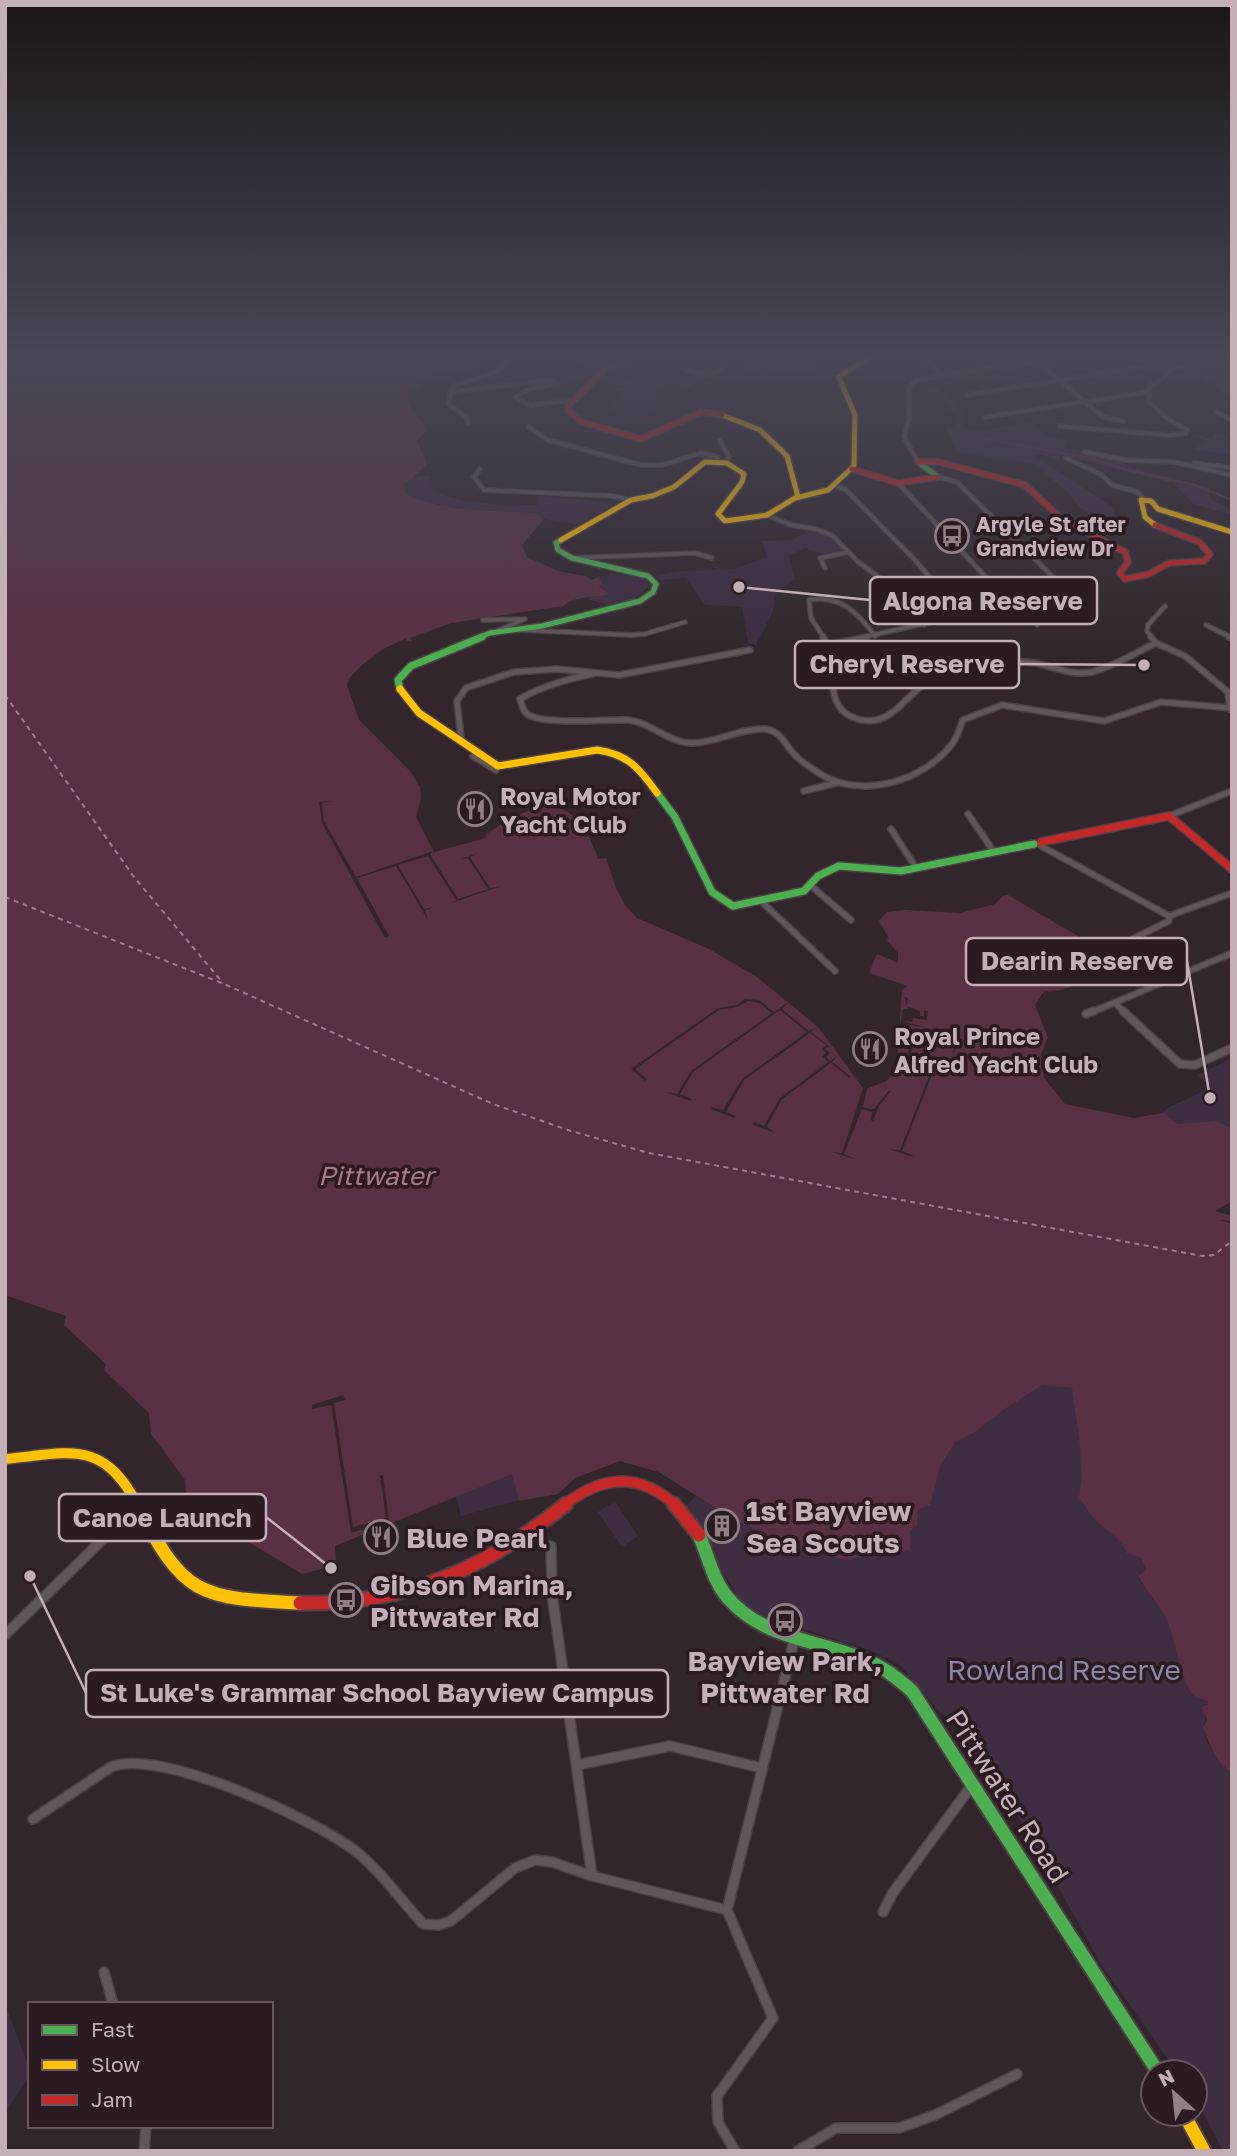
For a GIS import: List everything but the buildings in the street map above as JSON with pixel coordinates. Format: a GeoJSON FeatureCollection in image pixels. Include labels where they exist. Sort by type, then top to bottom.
{"type":"FeatureCollection","features":[{"type":"Feature","properties":{"kind":"street"},"geometry":{"type":"LineString","coordinates":[[602,455],[641,465],[662,465],[696,455]]}},
{"type":"Feature","properties":{"kind":"street"},"geometry":{"type":"LineString","coordinates":[[708,455],[718,457],[716,461]]}},
{"type":"Feature","properties":{"kind":"street"},"geometry":{"type":"LineString","coordinates":[[727,463],[728,455]]}},
{"type":"Feature","properties":{"kind":"street"},"geometry":{"type":"LineString","coordinates":[[784,455],[790,461],[794,489],[798,497]]}},
{"type":"Feature","properties":{"kind":"street"},"geometry":{"type":"LineString","coordinates":[[520,631],[631,606],[653,592],[656,584],[648,576],[572,558],[558,550],[556,543],[631,500],[665,492],[684,480],[701,464],[716,461],[736,466],[744,477],[718,517],[725,520],[767,514],[798,497],[821,493],[834,486],[852,469],[853,455]]}},
{"type":"Feature","properties":{"kind":"street"},"geometry":{"type":"LineString","coordinates":[[828,645],[1055,597],[1065,590],[957,482],[938,477],[918,462],[914,455]]}},
{"type":"Feature","properties":{"kind":"street"},"geometry":{"type":"LineString","coordinates":[[1098,455],[1126,460],[1182,464],[1232,475]]}},
{"type":"Feature","properties":{"kind":"street"},"geometry":{"type":"LineString","coordinates":[[1066,458],[1102,475],[1112,485],[1137,492],[1154,503],[1158,509],[1232,532]]}},
{"type":"Feature","properties":{"kind":"street"},"geometry":{"type":"LineString","coordinates":[[918,462],[939,462],[1025,485],[1062,519],[1125,552],[1128,562],[1120,573],[1125,579],[1149,574],[1169,563],[1200,562],[1208,558],[1210,554],[1205,545],[1164,530],[1145,517],[1140,503],[1146,500]]}},
{"type":"Feature","properties":{"kind":"street"},"geometry":{"type":"LineString","coordinates":[[1182,464],[1192,462],[1232,468]]}},
{"type":"Feature","properties":{"kind":"street"},"geometry":{"type":"LineString","coordinates":[[480,469],[474,477],[484,490],[613,496],[631,500]]}},
{"type":"Feature","properties":{"kind":"street"},"geometry":{"type":"LineString","coordinates":[[852,469],[898,484],[1037,625]]}},
{"type":"Feature","properties":{"kind":"street"},"geometry":{"type":"LineString","coordinates":[[898,484],[938,477]]}},
{"type":"Feature","properties":{"kind":"street"},"geometry":{"type":"LineString","coordinates":[[834,486],[845,489],[915,560],[963,616]]}},
{"type":"Feature","properties":{"kind":"street"},"geometry":{"type":"LineString","coordinates":[[767,514],[791,525],[825,532],[858,562],[890,585],[924,625]]}},
{"type":"Feature","properties":{"kind":"street"},"geometry":{"type":"LineString","coordinates":[[825,568],[820,558],[849,552]]}},
{"type":"Feature","properties":{"kind":"street"},"geometry":{"type":"LineString","coordinates":[[572,558],[695,553],[712,558]]}},
{"type":"Feature","properties":{"kind":"street"},"geometry":{"type":"LineString","coordinates":[[875,635],[850,606],[825,598],[809,600],[807,606],[811,619],[828,645],[835,675],[834,700],[840,709],[855,718],[878,720],[893,713],[933,678],[1024,662],[1070,672],[1091,672],[1156,643]]}},
{"type":"Feature","properties":{"kind":"street"},"geometry":{"type":"LineString","coordinates":[[596,673],[559,681],[533,691],[520,699],[523,710],[530,716],[550,719],[631,720],[675,740],[693,743],[736,732],[768,730],[783,738],[796,756],[837,782],[852,786],[883,785],[907,779],[946,751],[954,741],[963,720],[995,706],[1104,721],[1161,702],[1231,709],[1228,692],[1185,656],[1156,643],[1147,631],[1147,625],[1165,607]]}},
{"type":"Feature","properties":{"kind":"street"},"geometry":{"type":"LineString","coordinates":[[483,620],[525,620],[411,666],[398,680],[400,692],[407,704],[461,738],[498,766],[597,750],[611,751],[631,758],[675,817],[712,892],[733,906],[804,891],[829,869],[839,866],[901,871],[1169,816],[1232,791]]}},
{"type":"Feature","properties":{"kind":"street"},"geometry":{"type":"LineString","coordinates":[[498,632],[631,635],[645,634],[685,622]]}},
{"type":"Feature","properties":{"kind":"street"},"geometry":{"type":"LineString","coordinates":[[1206,625],[1232,638]]}},
{"type":"Feature","properties":{"kind":"street"},"geometry":{"type":"LineString","coordinates":[[461,738],[456,702],[466,688],[493,677],[528,670],[557,669],[618,675],[750,650]]}},
{"type":"Feature","properties":{"kind":"street"},"geometry":{"type":"LineString","coordinates":[[835,675],[870,674],[887,656]]}},
{"type":"Feature","properties":{"kind":"street"},"geometry":{"type":"LineString","coordinates":[[476,760],[496,770]]}},
{"type":"Feature","properties":{"kind":"street"},"geometry":{"type":"LineString","coordinates":[[804,791],[837,782]]}},
{"type":"Feature","properties":{"kind":"street"},"geometry":{"type":"LineString","coordinates":[[968,814],[994,852]]}},
{"type":"Feature","properties":{"kind":"street"},"geometry":{"type":"LineString","coordinates":[[1169,816],[1232,869]]}},
{"type":"Feature","properties":{"kind":"street"},"geometry":{"type":"LineString","coordinates":[[891,829],[916,868]]}},
{"type":"Feature","properties":{"kind":"street"},"geometry":{"type":"LineString","coordinates":[[1039,844],[1169,916],[1232,893]]}},
{"type":"Feature","properties":{"kind":"street"},"geometry":{"type":"LineString","coordinates":[[810,884],[851,920]]}},
{"type":"Feature","properties":{"kind":"street"},"geometry":{"type":"LineString","coordinates":[[762,902],[835,971]]}},
{"type":"Feature","properties":{"kind":"street"},"geometry":{"type":"LineString","coordinates":[[1132,939],[1168,921],[1169,916]]}},
{"type":"Feature","properties":{"kind":"street"},"geometry":{"type":"LineString","coordinates":[[1086,1014],[1232,953]]}},
{"type":"Feature","properties":{"kind":"street"},"geometry":{"type":"LineString","coordinates":[[1115,1003],[1180,1064],[1195,1065],[1232,1048]]}},
{"type":"Feature","properties":{"kind":"street","name":"Pittwater Road"},"geometry":{"type":"LineString","coordinates":[[5,1459],[79,1455],[102,1459],[118,1474],[173,1570],[199,1589],[337,1606],[390,1597],[445,1578],[518,1541],[590,1489],[606,1482],[630,1482],[665,1497],[698,1532],[719,1584],[740,1611],[758,1624],[852,1653],[884,1667],[902,1680],[973,1784],[1149,2058]]}},
{"type":"Feature","properties":{"kind":"street"},"geometry":{"type":"LineString","coordinates":[[5,1635],[136,1507]]}},
{"type":"Feature","properties":{"kind":"street"},"geometry":{"type":"LineString","coordinates":[[551,1545],[552,1594],[593,1876]]}},
{"type":"Feature","properties":{"kind":"street"},"geometry":{"type":"LineString","coordinates":[[735,2151],[718,2122],[717,2096],[773,2018],[727,1910],[796,1636]]}},
{"type":"Feature","properties":{"kind":"street"},"geometry":{"type":"LineString","coordinates":[[577,1765],[670,1746],[762,1768]]}},
{"type":"Feature","properties":{"kind":"street"},"geometry":{"type":"LineString","coordinates":[[33,1819],[116,1764],[146,1762],[262,1799],[334,1838],[352,1849],[385,1878],[423,1924],[439,1925],[451,1921],[515,1868],[535,1860],[552,1862],[593,1876],[727,1910]]}},
{"type":"Feature","properties":{"kind":"street"},"geometry":{"type":"LineString","coordinates":[[883,1912],[892,1894],[973,1784]]}},
{"type":"Feature","properties":{"kind":"street"},"geometry":{"type":"LineString","coordinates":[[104,1972],[112,2002]]}},
{"type":"Feature","properties":{"kind":"street"},"geometry":{"type":"LineString","coordinates":[[798,2151],[836,2128],[899,2128],[935,2115],[1017,2074]]}},
{"type":"Feature","properties":{"kind":"street"},"geometry":{"type":"LineString","coordinates":[[144,2151],[146,2128]]}},
{"type":"Feature","properties":{"kind":"street"},"geometry":{"type":"LineString","coordinates":[[1192,2128],[1204,2151]]}},
{"type":"Feature","properties":{"kind":"green space"},"geometry":{"type":"Polygon","coordinates":[[[974,455],[1036,455],[1114,508],[1115,520],[1111,524],[1080,508],[1067,491],[1033,464],[974,455]]]}},
{"type":"Feature","properties":{"kind":"green space"},"geometry":{"type":"Polygon","coordinates":[[[1042,455],[1092,455],[1209,488],[1209,498],[1232,509],[1232,515],[1194,504],[1173,483],[1062,455],[1059,460],[1042,455]]]}},
{"type":"Feature","properties":{"kind":"green space"},"geometry":{"type":"Polygon","coordinates":[[[429,475],[430,488],[455,499],[468,501],[538,505],[540,496],[615,503],[579,525],[544,519],[536,513],[454,507],[407,494],[403,484],[413,478],[429,475]]]}},
{"type":"Feature","properties":{"kind":"green space"},"geometry":{"type":"Polygon","coordinates":[[[809,530],[830,536],[844,552],[830,556],[805,548],[789,556],[795,579],[775,594],[773,611],[756,645],[748,643],[742,607],[705,605],[686,578],[660,580],[659,575],[681,571],[717,570],[710,561],[721,570],[734,569],[767,557],[762,541],[792,540],[809,530]]]}},
{"type":"Feature","properties":{"kind":"green space"},"geometry":{"type":"Polygon","coordinates":[[[611,573],[647,580],[649,586],[634,599],[621,605],[587,598],[609,594],[599,587],[603,582],[597,578],[611,573]]]}},
{"type":"Feature","properties":{"kind":"green space"},"geometry":{"type":"Polygon","coordinates":[[[1232,1058],[1232,1128],[1215,1121],[1178,1125],[1163,1113],[1167,1108],[1211,1088],[1198,1075],[1232,1058]]]}},
{"type":"Feature","properties":{"kind":"green space","name":"Rowland Reserve"},"geometry":{"type":"Polygon","coordinates":[[[1107,1342],[1145,1566],[1145,1572],[1138,1577],[1166,1618],[1189,1690],[1208,1702],[1205,1735],[1218,1760],[1232,1772],[1232,2151],[1223,2151],[1209,2124],[1209,2058],[1167,2058],[1103,1967],[992,1770],[987,1772],[990,1778],[986,1780],[979,1776],[970,1761],[975,1750],[973,1741],[940,1712],[900,1665],[872,1651],[765,1617],[741,1601],[719,1566],[709,1539],[685,1507],[696,1496],[659,1472],[620,1461],[575,1478],[558,1494],[515,1501],[461,1516],[456,1495],[493,1481],[495,1470],[1107,1342]]]}},
{"type":"Feature","properties":{"kind":"green space"},"geometry":{"type":"Polygon","coordinates":[[[615,1501],[638,1536],[622,1547],[598,1512],[615,1501]]]}},
{"type":"Feature","properties":{"kind":"green space"},"geometry":{"type":"Polygon","coordinates":[[[5,2004],[28,2066],[28,2078],[5,2113],[5,2004]]]}},
{"type":"Feature","properties":{"kind":"water","name":"Pittwater"},"geometry":{"type":"Polygon","coordinates":[[[5,455],[423,455],[427,463],[403,484],[407,494],[454,508],[536,513],[544,519],[522,545],[527,557],[558,571],[586,576],[591,580],[597,578],[603,582],[599,587],[610,594],[580,598],[563,606],[451,623],[410,638],[412,642],[405,640],[409,637],[385,648],[350,677],[347,685],[359,720],[410,771],[420,787],[421,798],[416,817],[434,852],[486,838],[485,835],[504,823],[537,808],[552,807],[566,811],[589,836],[598,859],[606,858],[616,888],[625,905],[637,918],[709,949],[757,977],[818,1027],[866,1089],[887,1081],[897,1065],[902,990],[908,986],[869,973],[877,954],[898,963],[898,953],[887,940],[889,938],[879,921],[887,912],[905,910],[960,913],[995,904],[1008,895],[1105,952],[1080,982],[1064,989],[1044,991],[1035,1005],[1048,1038],[1041,1054],[1044,1078],[1065,1104],[1134,1118],[1163,1113],[1178,1124],[1215,1121],[1232,1128],[1232,1201],[1215,1211],[1232,1216],[1231,1221],[1220,1220],[1232,1224],[1232,1772],[1217,1759],[1203,1728],[1207,1719],[1201,1707],[1208,1705],[1208,1702],[1195,1697],[1189,1689],[1166,1618],[1138,1576],[1146,1570],[1142,1558],[1127,1553],[1120,1542],[1096,1521],[1079,1498],[1082,1478],[1080,1445],[1072,1388],[1042,1385],[975,1432],[955,1442],[940,1466],[930,1505],[918,1510],[917,1525],[910,1531],[910,1550],[881,1551],[846,1560],[797,1547],[737,1521],[659,1472],[620,1461],[575,1478],[558,1494],[519,1501],[512,1474],[335,1546],[336,1565],[302,1574],[187,1505],[185,1480],[151,1434],[149,1413],[104,1370],[106,1364],[64,1325],[66,1316],[5,1295],[5,455]]]}},
{"type":"Feature","properties":{"kind":"pier"},"geometry":{"type":"Polygon","coordinates":[[[333,801],[322,803],[324,821],[356,877],[433,851],[430,854],[458,899],[488,889],[468,858],[461,859],[478,853],[470,857],[490,888],[502,886],[448,904],[456,900],[428,856],[398,865],[424,909],[434,907],[425,911],[429,922],[396,866],[357,878],[389,936],[385,938],[322,823],[319,802],[333,801]]]}},
{"type":"Feature","properties":{"kind":"pier"},"geometry":{"type":"Polygon","coordinates":[[[745,999],[759,1000],[774,1012],[788,1002],[782,1009],[809,1031],[818,1027],[811,1032],[829,1046],[825,1049],[830,1053],[826,1057],[830,1061],[838,1055],[832,1062],[850,1076],[849,1078],[831,1063],[782,1099],[767,1127],[775,1133],[753,1125],[754,1122],[764,1126],[780,1098],[828,1062],[822,1056],[826,1053],[822,1049],[826,1045],[810,1033],[744,1080],[726,1112],[736,1116],[734,1118],[711,1109],[723,1110],[742,1079],[807,1032],[780,1010],[693,1072],[680,1094],[692,1099],[690,1101],[666,1092],[677,1094],[691,1071],[772,1013],[759,1003],[748,1001],[737,1007],[719,1010],[635,1069],[647,1079],[645,1081],[631,1069],[718,1008],[737,1005],[745,999]]]}},
{"type":"Feature","properties":{"kind":"pier"},"geometry":{"type":"Polygon","coordinates":[[[907,1006],[920,1011],[920,1016],[924,1016],[924,1010],[928,1011],[927,1020],[913,1018],[912,1022],[903,1021],[927,1028],[905,1024],[905,1028],[927,1031],[927,1035],[957,1045],[953,1054],[954,1045],[948,1044],[943,1049],[945,1043],[938,1041],[934,1046],[936,1040],[929,1038],[925,1044],[925,1036],[918,1034],[908,1061],[945,1072],[950,1066],[947,1075],[933,1072],[902,1151],[914,1156],[888,1149],[900,1150],[931,1071],[904,1062],[909,1049],[899,1048],[909,1046],[914,1034],[899,1031],[903,1009],[908,1009],[907,1006]]]}},
{"type":"Feature","properties":{"kind":"pier"},"geometry":{"type":"Polygon","coordinates":[[[863,1088],[867,1089],[863,1107],[871,1109],[891,1091],[879,1106],[873,1121],[870,1120],[872,1112],[862,1109],[844,1154],[857,1160],[832,1152],[842,1153],[863,1088]]]}},
{"type":"Feature","properties":{"kind":"pier"},"geometry":{"type":"Polygon","coordinates":[[[343,1395],[345,1400],[334,1403],[353,1527],[386,1518],[380,1476],[383,1475],[389,1521],[368,1527],[378,1530],[372,1532],[360,1530],[351,1533],[331,1405],[312,1409],[312,1405],[343,1395]]]}},
{"type":"Feature","properties":{"kind":"waterway"},"geometry":{"type":"LineString","coordinates":[[1072,455],[1192,484],[1232,500]]}},
{"type":"Feature","properties":{"kind":"ferry route"},"geometry":{"type":"LineString","coordinates":[[5,695],[134,877],[223,983]]}},
{"type":"Feature","properties":{"kind":"ferry route"},"geometry":{"type":"LineString","coordinates":[[5,897],[224,984],[493,1104],[571,1131],[649,1153],[1202,1256],[1214,1255],[1232,1241]]}},
{"type":"Feature","properties":{"kind":"traffic: fast"},"geometry":{"type":"LineString","coordinates":[[918,462],[938,477]]}},
{"type":"Feature","properties":{"kind":"traffic: fast"},"geometry":{"type":"LineString","coordinates":[[400,689],[398,680],[411,666],[490,633],[542,626],[640,601],[653,592],[656,584],[648,576],[572,558],[558,550],[556,543],[561,540]]}},
{"type":"Feature","properties":{"kind":"traffic: fast"},"geometry":{"type":"LineString","coordinates":[[657,793],[675,817],[712,892],[733,906],[804,891],[818,876],[839,866],[901,871],[1034,844]]}},
{"type":"Feature","properties":{"kind":"traffic: fast"},"geometry":{"type":"LineString","coordinates":[[699,1535],[723,1591],[747,1616],[769,1629],[793,1638],[869,1661],[892,1673],[912,1691],[1149,2058]]}},
{"type":"Feature","properties":{"kind":"traffic: slow"},"geometry":{"type":"LineString","coordinates":[[786,455],[798,497]]}},
{"type":"Feature","properties":{"kind":"traffic: slow"},"geometry":{"type":"LineString","coordinates":[[561,540],[631,500],[652,496],[674,487],[705,462],[727,463],[744,474],[742,482],[718,514],[725,521],[767,515],[795,498],[828,490],[854,466],[854,455]]}},
{"type":"Feature","properties":{"kind":"traffic: slow"},"geometry":{"type":"LineString","coordinates":[[1155,525],[1145,517],[1141,500],[1151,501],[1158,509],[1232,532]]}},
{"type":"Feature","properties":{"kind":"traffic: slow"},"geometry":{"type":"LineString","coordinates":[[400,689],[419,713],[498,766],[597,750],[609,752],[633,762],[657,793]]}},
{"type":"Feature","properties":{"kind":"traffic: slow"},"geometry":{"type":"LineString","coordinates":[[5,1459],[62,1453],[96,1457],[111,1466],[123,1480],[166,1557],[179,1574],[195,1586],[233,1598],[300,1603]]}},
{"type":"Feature","properties":{"kind":"traffic: slow"},"geometry":{"type":"LineString","coordinates":[[1192,2128],[1204,2151]]}},
{"type":"Feature","properties":{"kind":"traffic: jam"},"geometry":{"type":"LineString","coordinates":[[918,462],[939,462],[1025,485],[1062,519],[1125,552],[1128,562],[1120,573],[1125,579],[1149,574],[1169,563],[1204,561],[1210,554],[1199,542],[1155,525]]}},
{"type":"Feature","properties":{"kind":"traffic: jam"},"geometry":{"type":"LineString","coordinates":[[852,469],[898,483],[938,477]]}},
{"type":"Feature","properties":{"kind":"traffic: jam"},"geometry":{"type":"LineString","coordinates":[[1041,842],[1169,816],[1232,869]]}},
{"type":"Feature","properties":{"kind":"traffic: jam"},"geometry":{"type":"LineString","coordinates":[[300,1603],[363,1601],[422,1587],[451,1576],[507,1547],[587,1489],[608,1482],[636,1483],[661,1494],[683,1513],[699,1535]]}},
{"type":"Feature","properties":{"kind":"place","name":"Argyle St after Grandview Dr"},"geometry":{"type":"Point","coordinates":[952,536]}},
{"type":"Feature","properties":{"kind":"place","name":"Algona Reserve"},"geometry":{"type":"Point","coordinates":[739,587]}},
{"type":"Feature","properties":{"kind":"place","name":"Cheryl Reserve"},"geometry":{"type":"Point","coordinates":[1144,665]}},
{"type":"Feature","properties":{"kind":"place","name":"Royal Motor Yacht Club"},"geometry":{"type":"Point","coordinates":[475,809]}},
{"type":"Feature","properties":{"kind":"place","name":"Royal Prince Alfred Yacht Club"},"geometry":{"type":"Point","coordinates":[870,1049]}},
{"type":"Feature","properties":{"kind":"place","name":"Dearin Reserve"},"geometry":{"type":"Point","coordinates":[1210,1098]}},
{"type":"Feature","properties":{"kind":"place","name":"1st Bayview Sea Scouts"},"geometry":{"type":"Point","coordinates":[722,1526]}},
{"type":"Feature","properties":{"kind":"place","name":"Blue Pearl"},"geometry":{"type":"Point","coordinates":[381,1537]}},
{"type":"Feature","properties":{"kind":"place","name":"Canoe Launch"},"geometry":{"type":"Point","coordinates":[331,1568]}},
{"type":"Feature","properties":{"kind":"place","name":"St Luke's Grammar School Bayview Campus"},"geometry":{"type":"Point","coordinates":[30,1576]}},
{"type":"Feature","properties":{"kind":"place","name":"Gibson Marina, Pittwater Rd"},"geometry":{"type":"Point","coordinates":[346,1600]}},
{"type":"Feature","properties":{"kind":"place","name":"Bayview Park, Pittwater Rd"},"geometry":{"type":"Point","coordinates":[785,1621]}}]}
